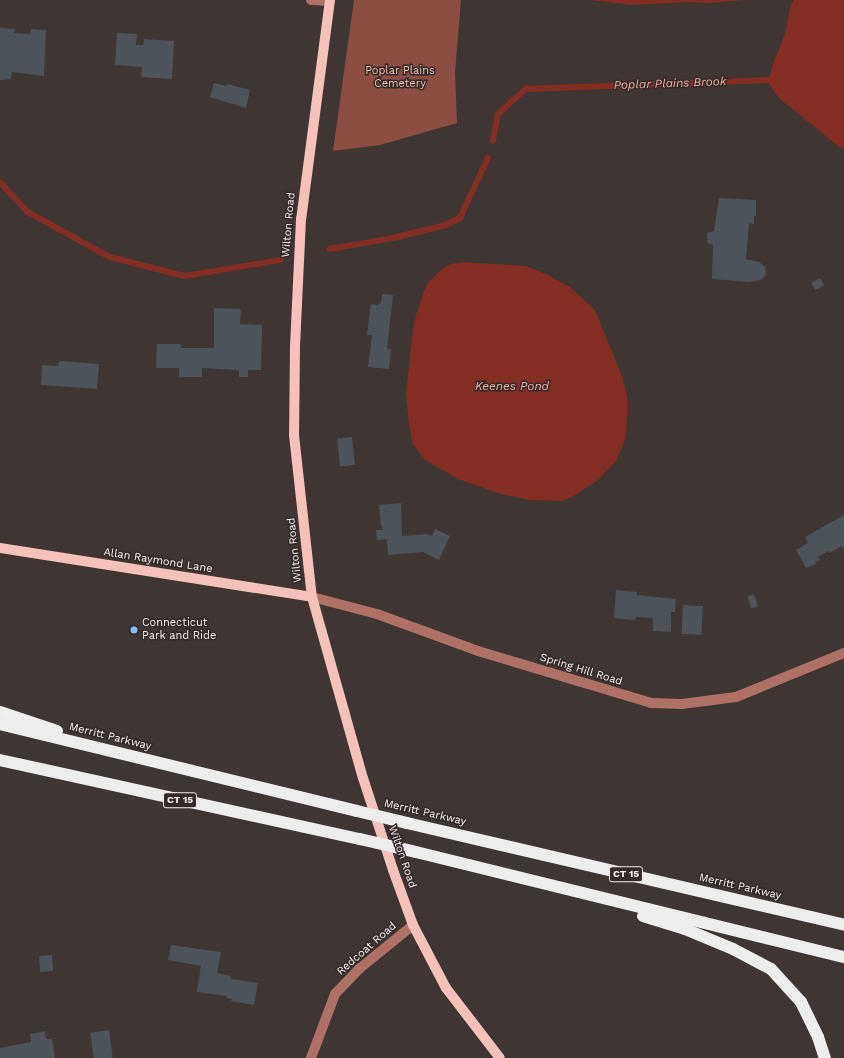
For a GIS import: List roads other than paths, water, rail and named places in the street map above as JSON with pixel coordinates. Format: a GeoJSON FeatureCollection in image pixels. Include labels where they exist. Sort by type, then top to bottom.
{"type":"FeatureCollection","features":[{"type":"Feature","properties":{"kind":"highway"},"geometry":{"type":"LineString","coordinates":[[0,712],[134,757]]}},
{"type":"Feature","properties":{"kind":"highway","name":"Merritt Parkway"},"geometry":{"type":"LineString","coordinates":[[0,724],[407,823],[844,925]]}},
{"type":"Feature","properties":{"kind":"highway","name":"CT 15"},"geometry":{"type":"LineString","coordinates":[[0,760],[416,852],[844,957]]}},
{"type":"Feature","properties":{"kind":"highway"},"geometry":{"type":"LineString","coordinates":[[539,882],[685,929],[733,949],[771,969],[801,1002],[818,1037],[825,1058]]}},
{"type":"Feature","properties":{"kind":"main road","name":"Wilton Road"},"geometry":{"type":"LineString","coordinates":[[330,0],[301,219],[295,346],[294,435],[312,597],[363,778],[393,870],[414,925],[446,988],[500,1058]]}},
{"type":"Feature","properties":{"kind":"main road","name":"Allan Raymond Lane"},"geometry":{"type":"LineString","coordinates":[[0,548],[312,597]]}},
{"type":"Feature","properties":{"kind":"street"},"geometry":{"type":"LineString","coordinates":[[311,0],[330,0]]}},
{"type":"Feature","properties":{"kind":"street","name":"Spring Hill Road"},"geometry":{"type":"LineString","coordinates":[[312,597],[377,614],[478,651],[651,703],[682,704],[736,697],[844,653]]}},
{"type":"Feature","properties":{"kind":"street","name":"Redcoat Road"},"geometry":{"type":"LineString","coordinates":[[311,1058],[335,994],[359,969],[414,925]]}},
{"type":"Feature","properties":{"kind":"water"},"geometry":{"type":"Polygon","coordinates":[[[591,0],[744,0],[709,3],[686,2],[632,5],[591,0]]]}},
{"type":"Feature","properties":{"kind":"water"},"geometry":{"type":"Polygon","coordinates":[[[794,0],[844,0],[844,149],[839,147],[779,98],[769,84],[772,66],[785,34],[791,4],[794,0]]]}},
{"type":"Feature","properties":{"kind":"water","name":"Keenes Pond"},"geometry":{"type":"Polygon","coordinates":[[[462,262],[526,266],[546,274],[570,287],[595,310],[622,376],[627,396],[625,440],[616,461],[598,480],[572,497],[561,501],[530,500],[501,494],[458,479],[425,460],[413,444],[409,425],[406,393],[414,323],[423,293],[428,283],[442,269],[451,264],[462,262]]]}},
{"type":"Feature","properties":{"kind":"waterway","name":"Poplar Plains Brook"},"geometry":{"type":"LineString","coordinates":[[493,141],[498,114],[526,89],[770,80],[775,76]]}},
{"type":"Feature","properties":{"kind":"waterway","name":"Poplar Plains Brook"},"geometry":{"type":"LineString","coordinates":[[330,249],[393,238],[446,225],[460,218],[488,158]]}},
{"type":"Feature","properties":{"kind":"waterway","name":"Poplar Plains Brook"},"geometry":{"type":"LineString","coordinates":[[0,182],[28,212],[110,257],[185,276],[281,260]]}},
{"type":"Feature","properties":{"kind":"place","name":"Connecticut Park and Ride"},"geometry":{"type":"Point","coordinates":[134,630]}},
{"type":"Feature","properties":{"kind":"park label","name":"Poplar Plains Cemetery"},"geometry":{"type":"Point","coordinates":[400,78]}}]}
